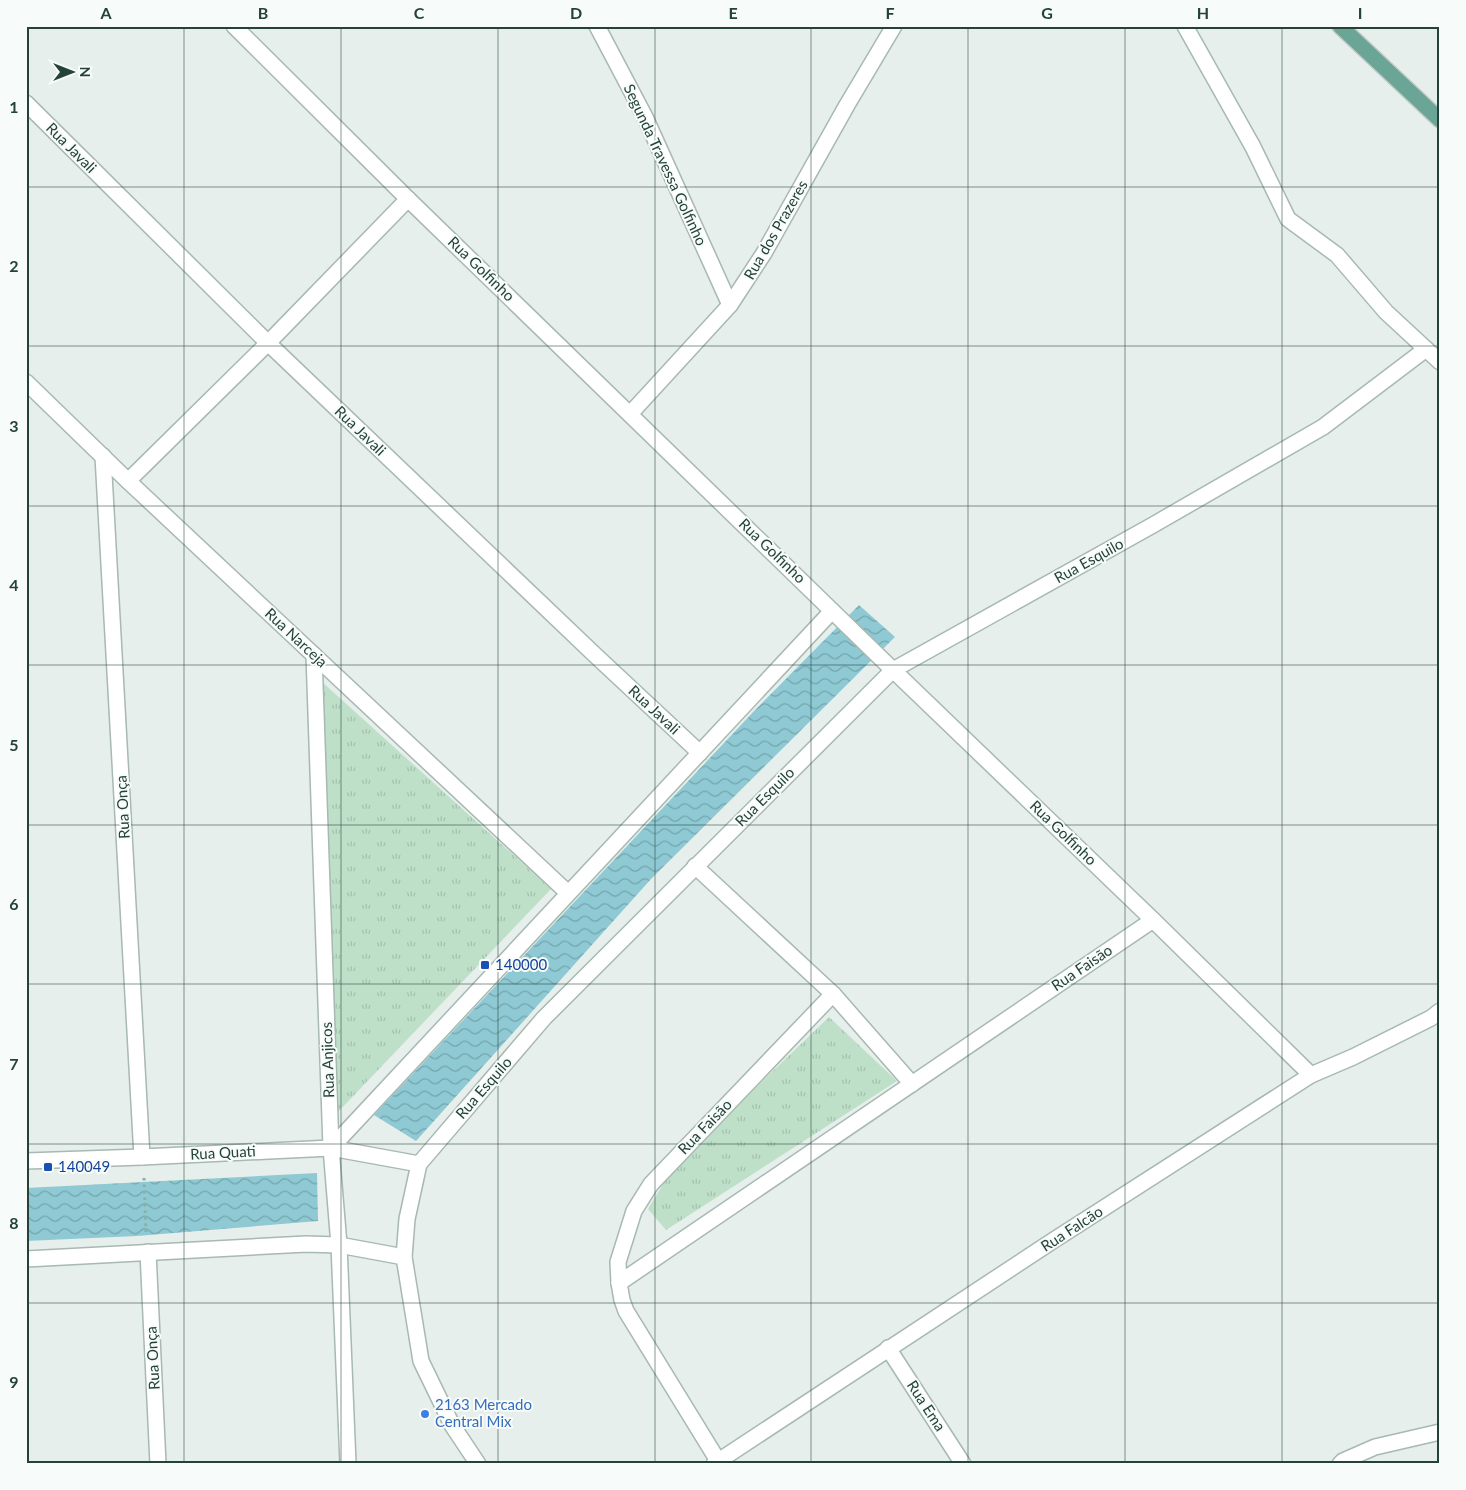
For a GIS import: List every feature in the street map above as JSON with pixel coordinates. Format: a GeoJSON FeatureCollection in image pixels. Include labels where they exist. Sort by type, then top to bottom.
{"type":"FeatureCollection","features":[{"type":"Feature","properties":{"kind":"main road"},"geometry":{"type":"LineString","coordinates":[[1340,26],[1440,120]]}},
{"type":"Feature","properties":{"kind":"street","name":"Rua Golfinho"},"geometry":{"type":"LineString","coordinates":[[234,26],[408,199],[1311,1075]]}},
{"type":"Feature","properties":{"kind":"street","name":"Segunda Travessa Golfinho"},"geometry":{"type":"LineString","coordinates":[[597,26],[645,118],[730,305]]}},
{"type":"Feature","properties":{"kind":"street","name":"Rua dos Prazeres"},"geometry":{"type":"LineString","coordinates":[[630,414],[730,305],[764,253],[847,105],[894,26]]}},
{"type":"Feature","properties":{"kind":"street"},"geometry":{"type":"LineString","coordinates":[[1185,26],[1254,147],[1288,219],[1337,255],[1386,312],[1440,362]]}},
{"type":"Feature","properties":{"kind":"street","name":"Rua Javali"},"geometry":{"type":"LineString","coordinates":[[26,103],[268,344],[700,753]]}},
{"type":"Feature","properties":{"kind":"street"},"geometry":{"type":"LineString","coordinates":[[128,481],[268,344],[408,199]]}},
{"type":"Feature","properties":{"kind":"street","name":"Rua Esquilo"},"geometry":{"type":"LineString","coordinates":[[478,1464],[452,1426],[421,1361],[404,1257],[406,1219],[419,1164],[544,1018],[890,667],[1153,526],[1323,427],[1426,349]]}},
{"type":"Feature","properties":{"kind":"street","name":"Rua Narceja"},"geometry":{"type":"LineString","coordinates":[[26,382],[128,481],[568,893]]}},
{"type":"Feature","properties":{"kind":"street","name":"Rua Onça"},"geometry":{"type":"LineString","coordinates":[[103,456],[142,1157]]}},
{"type":"Feature","properties":{"kind":"street"},"geometry":{"type":"LineString","coordinates":[[331,1148],[700,753],[836,614]]}},
{"type":"Feature","properties":{"kind":"street","name":"Rua Anjicos"},"geometry":{"type":"LineString","coordinates":[[314,655],[331,1148],[339,1245],[348,1464]]}},
{"type":"Feature","properties":{"kind":"street"},"geometry":{"type":"LineString","coordinates":[[695,866],[833,994],[912,1084]]}},
{"type":"Feature","properties":{"kind":"street","name":"Rua Faisão"},"geometry":{"type":"LineString","coordinates":[[619,1283],[1153,920]]}},
{"type":"Feature","properties":{"kind":"street","name":"Rua Faisão"},"geometry":{"type":"LineString","coordinates":[[717,1463],[626,1312],[619,1283],[618,1262],[634,1211],[651,1184],[833,994]]}},
{"type":"Feature","properties":{"kind":"street","name":"Rua Falcão"},"geometry":{"type":"LineString","coordinates":[[717,1463],[1062,1234],[1311,1075],[1431,1018],[1440,1011]]}},
{"type":"Feature","properties":{"kind":"street","name":"Rua Quati"},"geometry":{"type":"LineString","coordinates":[[26,1161],[331,1148],[419,1164]]}},
{"type":"Feature","properties":{"kind":"street"},"geometry":{"type":"LineString","coordinates":[[26,1259],[147,1244],[339,1245],[404,1257]]}},
{"type":"Feature","properties":{"kind":"street","name":"Rua Onça"},"geometry":{"type":"LineString","coordinates":[[147,1244],[158,1464]]}},
{"type":"Feature","properties":{"kind":"street","name":"Rua Ema"},"geometry":{"type":"LineString","coordinates":[[888,1348],[963,1464]]}},
{"type":"Feature","properties":{"kind":"street"},"geometry":{"type":"LineString","coordinates":[[1340,1464],[1375,1447],[1440,1432]]}},
{"type":"Feature","properties":{"kind":"path"},"geometry":{"type":"LineString","coordinates":[[144,1181],[147,1244]]}},
{"type":"Feature","properties":{"kind":"green space"},"geometry":{"type":"Polygon","coordinates":[[[321,681],[551,889],[338,1112],[337,1098],[321,681]]]}},
{"type":"Feature","properties":{"kind":"green space"},"geometry":{"type":"Polygon","coordinates":[[[829,1017],[897,1081],[666,1230],[648,1209],[674,1166],[829,1017]]]}},
{"type":"Feature","properties":{"kind":"water"},"geometry":{"type":"Polygon","coordinates":[[[859,605],[895,637],[651,879],[416,1141],[374,1115],[755,710],[859,605]]]}},
{"type":"Feature","properties":{"kind":"water"},"geometry":{"type":"Polygon","coordinates":[[[317,1173],[318,1221],[137,1236],[26,1241],[26,1188],[317,1173]]]}},
{"type":"Feature","properties":{"kind":"place","name":"140000"},"geometry":{"type":"Point","coordinates":[485,965]}},
{"type":"Feature","properties":{"kind":"place","name":"140049"},"geometry":{"type":"Point","coordinates":[48,1167]}},
{"type":"Feature","properties":{"kind":"place","name":"2163 Mercado Central Mix"},"geometry":{"type":"Point","coordinates":[425,1414]}}]}
